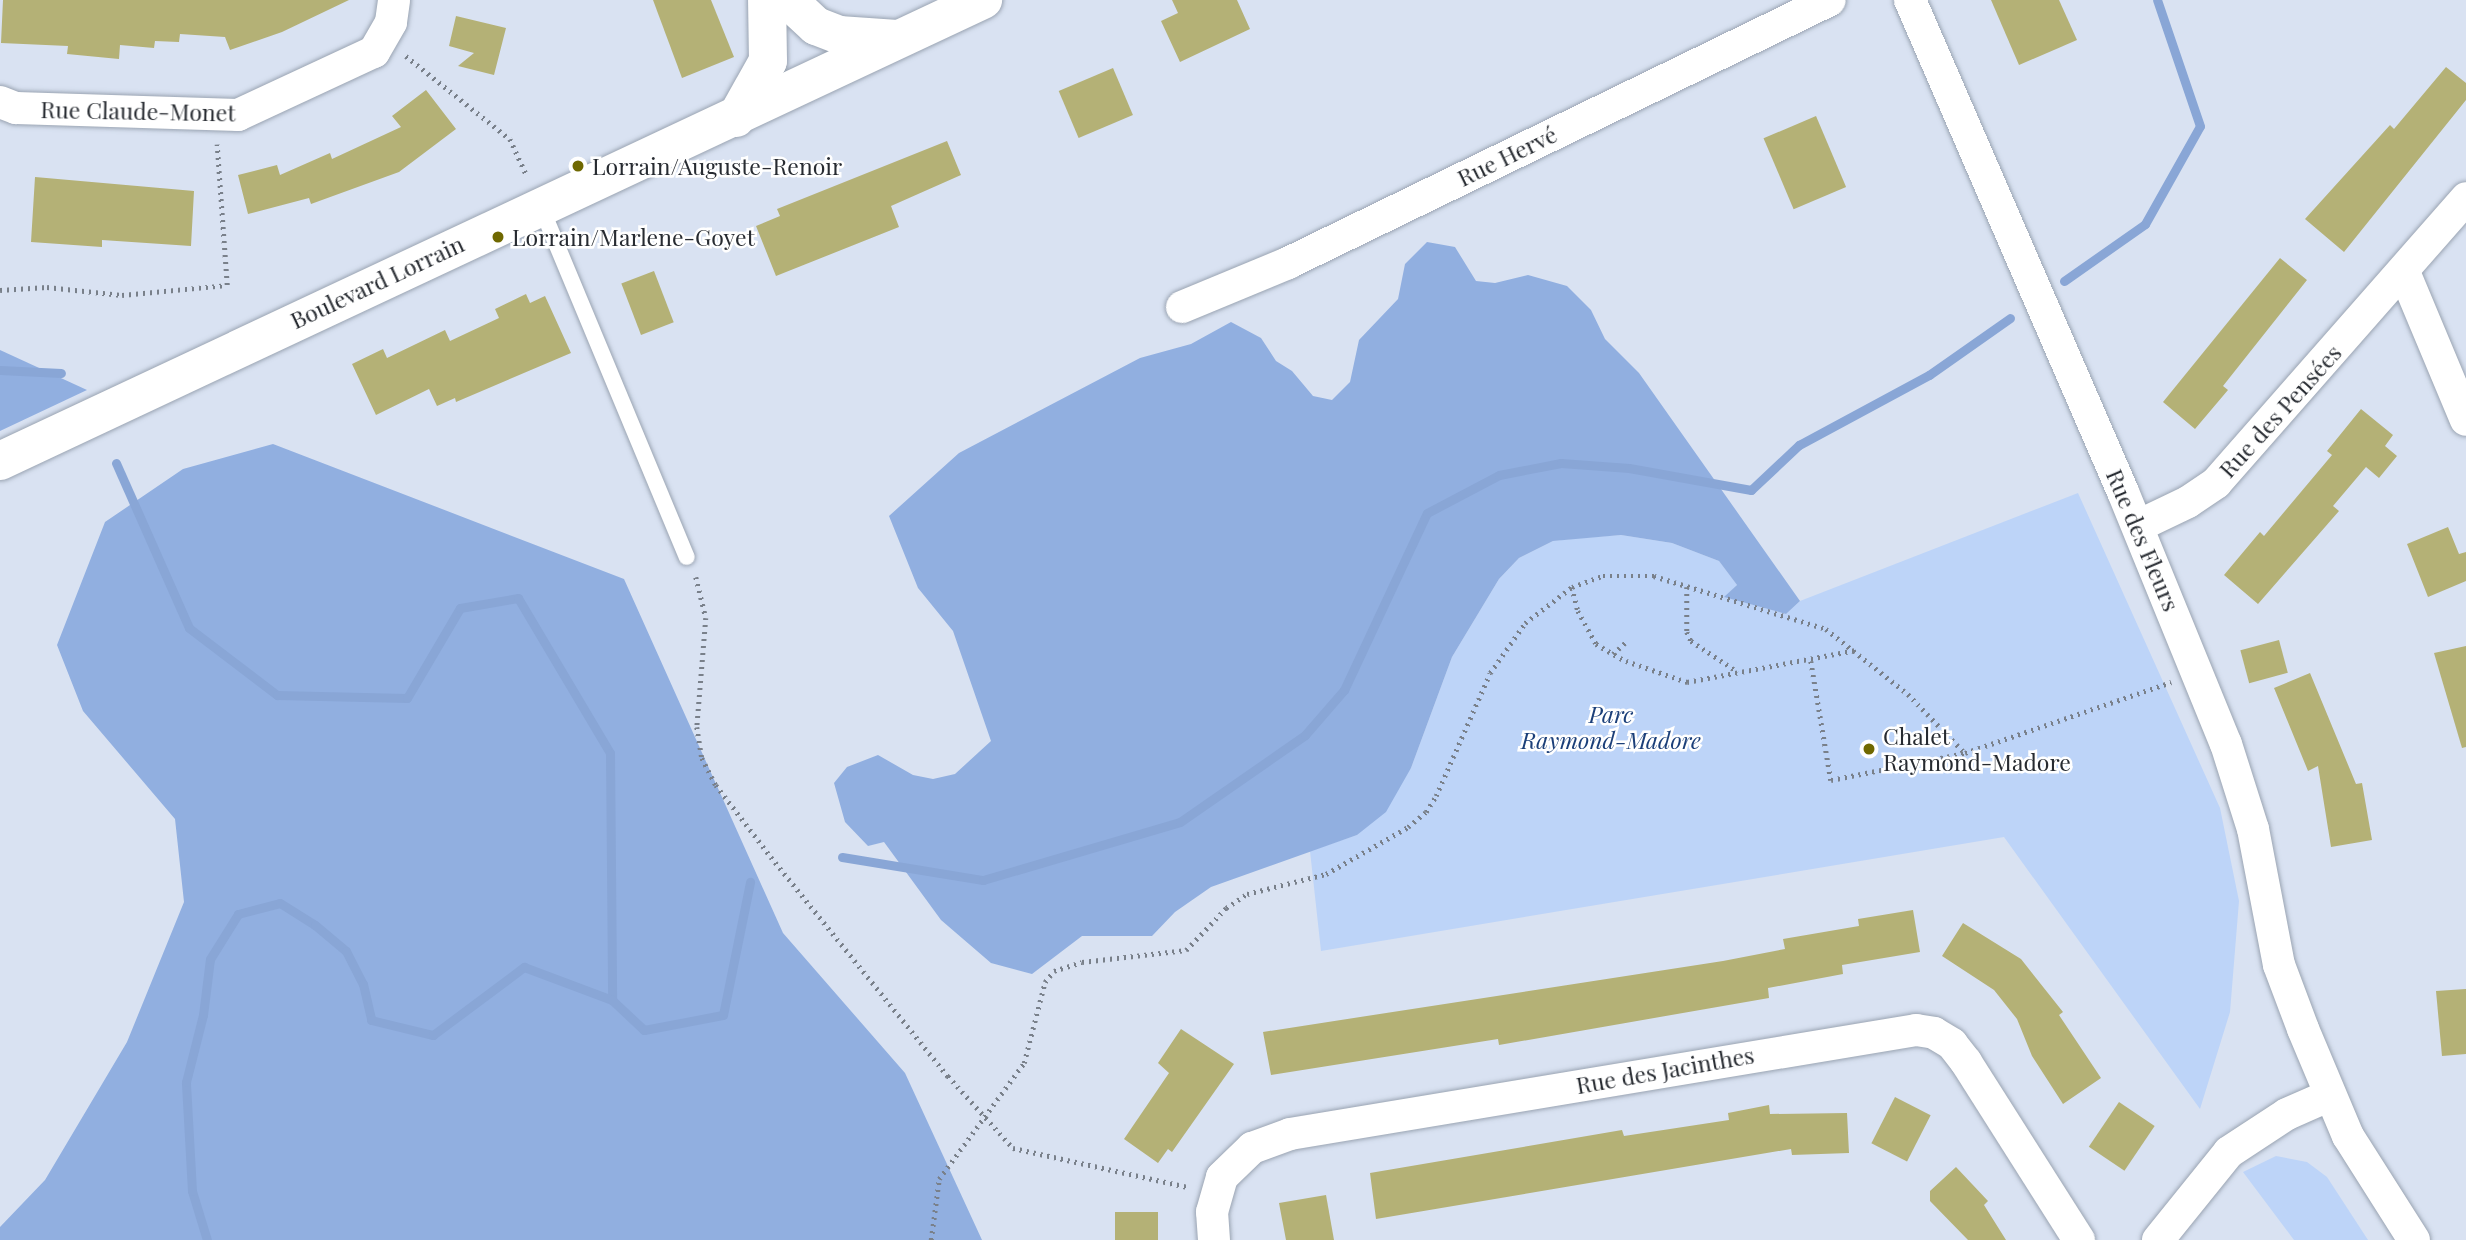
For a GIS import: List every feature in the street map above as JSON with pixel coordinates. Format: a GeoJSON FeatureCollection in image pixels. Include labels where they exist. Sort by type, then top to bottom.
{"type":"FeatureCollection","features":[{"type":"Feature","properties":{"kind":"main road"},"geometry":{"type":"LineString","coordinates":[[736,118],[768,61],[766,0]]}},
{"type":"Feature","properties":{"kind":"main road"},"geometry":{"type":"LineString","coordinates":[[788,0],[816,26],[839,35],[902,38]]}},
{"type":"Feature","properties":{"kind":"main road","name":"Boulevard Lorrain"},"geometry":{"type":"LineString","coordinates":[[0,461],[983,0]]}},
{"type":"Feature","properties":{"kind":"street"},"geometry":{"type":"LineString","coordinates":[[384,38],[394,0]]}},
{"type":"Feature","properties":{"kind":"street","name":"Rue Hervé"},"geometry":{"type":"LineString","coordinates":[[1182,307],[1288,263],[1830,0]]}},
{"type":"Feature","properties":{"kind":"street","name":"Rue des Fleurs"},"geometry":{"type":"LineString","coordinates":[[1910,0],[2138,526],[2243,789],[2279,965],[2330,1095],[2364,1168],[2414,1240]]}},
{"type":"Feature","properties":{"kind":"street","name":"Rue Claude-Monet"},"geometry":{"type":"LineString","coordinates":[[0,102],[16,108],[238,116],[355,64],[384,38]]}},
{"type":"Feature","properties":{"kind":"street","name":"Rue des Pensées"},"geometry":{"type":"LineString","coordinates":[[2138,526],[2188,502],[2216,483],[2404,272],[2466,198]]}},
{"type":"Feature","properties":{"kind":"street"},"geometry":{"type":"LineString","coordinates":[[2404,272],[2466,420]]}},
{"type":"Feature","properties":{"kind":"street","name":"Rue des Jacinthes"},"geometry":{"type":"LineString","coordinates":[[1215,1193],[1235,1161],[1252,1148],[1290,1134],[1916,1030],[1934,1033],[1952,1044],[1966,1062],[2079,1240]]}},
{"type":"Feature","properties":{"kind":"street"},"geometry":{"type":"LineString","coordinates":[[2158,1240],[2229,1153],[2287,1114],[2330,1095]]}},
{"type":"Feature","properties":{"kind":"street"},"geometry":{"type":"LineString","coordinates":[[1214,1240],[1215,1193]]}},
{"type":"Feature","properties":{"kind":"lane"},"geometry":{"type":"LineString","coordinates":[[541,207],[687,557]]}},
{"type":"Feature","properties":{"kind":"path"},"geometry":{"type":"LineString","coordinates":[[384,38],[510,139],[541,207]]}},
{"type":"Feature","properties":{"kind":"path"},"geometry":{"type":"LineString","coordinates":[[0,290],[47,287],[122,295],[227,285],[215,115]]}},
{"type":"Feature","properties":{"kind":"path"},"geometry":{"type":"LineString","coordinates":[[687,557],[704,596],[697,727],[702,758],[716,785],[984,1118],[1013,1148],[1026,1153],[1215,1193]]}},
{"type":"Feature","properties":{"kind":"path"},"geometry":{"type":"LineString","coordinates":[[931,1240],[939,1179],[1024,1063],[1045,982],[1054,971],[1082,962],[1186,950],[1235,901],[1259,890],[1326,874],[1385,843],[1426,812],[1490,673],[1525,623],[1572,587],[1621,573],[1654,576],[1826,629],[1857,650],[1965,753]]}},
{"type":"Feature","properties":{"kind":"path"},"geometry":{"type":"LineString","coordinates":[[1572,587],[1578,611],[1596,645],[1613,654],[1690,682],[1811,661],[1857,650]]}},
{"type":"Feature","properties":{"kind":"path"},"geometry":{"type":"LineString","coordinates":[[1687,587],[1691,641],[1739,673]]}},
{"type":"Feature","properties":{"kind":"path"},"geometry":{"type":"LineString","coordinates":[[1613,654],[1626,641]]}},
{"type":"Feature","properties":{"kind":"path"},"geometry":{"type":"LineString","coordinates":[[1811,661],[1831,780],[1965,753],[2197,673]]}},
{"type":"Feature","properties":{"kind":"green space","name":"Parc Raymond-Madore"},"geometry":{"type":"Polygon","coordinates":[[[2078,493],[2220,808],[2239,901],[2230,1012],[2200,1109],[2004,837],[1321,951],[1310,851],[1357,835],[1411,768],[1452,657],[1499,579],[1519,558],[1553,541],[1580,538],[1621,535],[1672,543],[1719,561],[1737,585],[1725,597],[1786,614],[1800,601],[2078,493]]]}},
{"type":"Feature","properties":{"kind":"green space"},"geometry":{"type":"Polygon","coordinates":[[[2276,1156],[2307,1162],[2327,1177],[2368,1240],[2294,1240],[2243,1172],[2276,1156]]]}},
{"type":"Feature","properties":{"kind":"shaded area"},"geometry":{"type":"Polygon","coordinates":[[[1427,242],[1455,247],[1476,281],[1495,283],[1528,275],[1567,286],[1591,310],[1605,339],[1639,373],[1800,601],[1786,614],[1724,597],[1737,585],[1719,561],[1672,543],[1621,535],[1553,541],[1519,558],[1499,579],[1452,657],[1411,768],[1386,812],[1357,835],[1211,887],[1175,912],[1152,936],[1082,936],[1032,974],[991,963],[941,920],[884,842],[868,846],[845,822],[834,783],[847,767],[878,755],[913,775],[933,779],[955,774],[991,741],[953,631],[918,588],[889,516],[959,453],[1140,358],[1191,344],[1231,322],[1261,338],[1276,361],[1292,371],[1313,396],[1332,400],[1350,382],[1359,340],[1398,299],[1405,264],[1427,242]]]}},
{"type":"Feature","properties":{"kind":"shaded area"},"geometry":{"type":"Polygon","coordinates":[[[0,350],[87,390],[0,431],[0,350]]]}},
{"type":"Feature","properties":{"kind":"shaded area"},"geometry":{"type":"Polygon","coordinates":[[[273,444],[624,579],[783,933],[905,1073],[982,1240],[0,1240],[0,1227],[45,1180],[127,1042],[184,902],[175,819],[83,711],[57,645],[105,522],[183,469],[273,444]]]}},
{"type":"Feature","properties":{"kind":"building"},"geometry":{"type":"Polygon","coordinates":[[[3,0],[349,0],[282,32],[230,50],[225,37],[180,34],[179,42],[155,41],[154,48],[120,45],[119,59],[67,54],[68,46],[1,43],[3,0]]]}},
{"type":"Feature","properties":{"kind":"building"},"geometry":{"type":"Polygon","coordinates":[[[653,0],[711,0],[734,57],[682,78],[653,0]]]}},
{"type":"Feature","properties":{"kind":"building"},"geometry":{"type":"Polygon","coordinates":[[[1172,0],[1237,0],[1250,29],[1180,62],[1161,21],[1178,13],[1172,0]]]}},
{"type":"Feature","properties":{"kind":"building"},"geometry":{"type":"Polygon","coordinates":[[[1991,0],[2059,0],[2077,40],[2019,65],[1991,0]]]}},
{"type":"Feature","properties":{"kind":"building"},"geometry":{"type":"Polygon","coordinates":[[[456,16],[506,28],[494,75],[458,66],[474,53],[449,46],[456,16]]]}},
{"type":"Feature","properties":{"kind":"building"},"geometry":{"type":"Polygon","coordinates":[[[2446,67],[2466,83],[2466,100],[2344,252],[2305,219],[2390,125],[2394,129],[2446,67]]]}},
{"type":"Feature","properties":{"kind":"building"},"geometry":{"type":"Polygon","coordinates":[[[1113,68],[1133,115],[1079,138],[1059,91],[1113,68]]]}},
{"type":"Feature","properties":{"kind":"building"},"geometry":{"type":"Polygon","coordinates":[[[426,90],[456,129],[399,172],[311,204],[309,198],[248,214],[238,175],[277,165],[280,175],[330,153],[332,159],[401,127],[392,116],[426,90]]]}},
{"type":"Feature","properties":{"kind":"building"},"geometry":{"type":"Polygon","coordinates":[[[1816,116],[1846,187],[1794,209],[1764,138],[1816,116]]]}},
{"type":"Feature","properties":{"kind":"building"},"geometry":{"type":"Polygon","coordinates":[[[947,141],[961,175],[891,206],[899,227],[776,276],[756,226],[780,216],[777,209],[947,141]]]}},
{"type":"Feature","properties":{"kind":"building"},"geometry":{"type":"Polygon","coordinates":[[[35,177],[194,191],[191,246],[102,240],[102,247],[31,242],[35,177]]]}},
{"type":"Feature","properties":{"kind":"building"},"geometry":{"type":"Polygon","coordinates":[[[2280,258],[2307,280],[2223,386],[2228,390],[2195,429],[2163,402],[2280,258]]]}},
{"type":"Feature","properties":{"kind":"building"},"geometry":{"type":"Polygon","coordinates":[[[654,271],[674,322],[641,335],[621,284],[654,271]]]}},
{"type":"Feature","properties":{"kind":"building"},"geometry":{"type":"Polygon","coordinates":[[[526,294],[530,303],[545,296],[571,353],[456,402],[455,398],[437,406],[429,389],[376,415],[352,364],[383,349],[387,358],[445,330],[450,341],[499,318],[495,309],[526,294]]]}},
{"type":"Feature","properties":{"kind":"building"},"geometry":{"type":"Polygon","coordinates":[[[2361,409],[2393,435],[2385,446],[2397,456],[2379,478],[2366,467],[2333,506],[2339,511],[2258,604],[2224,575],[2260,532],[2264,536],[2332,455],[2327,451],[2361,409]]]}},
{"type":"Feature","properties":{"kind":"building"},"geometry":{"type":"Polygon","coordinates":[[[2448,527],[2459,554],[2466,552],[2466,581],[2428,597],[2407,544],[2448,527]]]}},
{"type":"Feature","properties":{"kind":"building"},"geometry":{"type":"Polygon","coordinates":[[[2279,640],[2288,673],[2249,683],[2240,650],[2279,640]]]}},
{"type":"Feature","properties":{"kind":"building"},"geometry":{"type":"Polygon","coordinates":[[[2466,646],[2466,747],[2462,748],[2434,653],[2466,646]]]}},
{"type":"Feature","properties":{"kind":"building"},"geometry":{"type":"Polygon","coordinates":[[[2310,673],[2356,784],[2362,783],[2372,840],[2331,847],[2318,766],[2308,771],[2274,688],[2310,673]]]}},
{"type":"Feature","properties":{"kind":"building"},"geometry":{"type":"Polygon","coordinates":[[[1913,910],[1920,952],[1842,965],[1843,974],[1768,988],[1769,998],[1499,1045],[1498,1039],[1271,1075],[1263,1032],[1723,961],[1785,949],[1783,939],[1859,926],[1858,919],[1913,910]]]}},
{"type":"Feature","properties":{"kind":"building"},"geometry":{"type":"Polygon","coordinates":[[[1963,923],[2021,959],[2063,1012],[2059,1015],[2101,1078],[2063,1104],[2032,1056],[2017,1019],[1994,990],[1942,956],[1963,923]]]}},
{"type":"Feature","properties":{"kind":"building"},"geometry":{"type":"Polygon","coordinates":[[[2466,989],[2466,1054],[2442,1056],[2436,991],[2466,989]]]}},
{"type":"Feature","properties":{"kind":"building"},"geometry":{"type":"Polygon","coordinates":[[[1181,1029],[1234,1064],[1172,1152],[1168,1149],[1158,1163],[1124,1139],[1169,1073],[1158,1063],[1181,1029]]]}},
{"type":"Feature","properties":{"kind":"building"},"geometry":{"type":"Polygon","coordinates":[[[1895,1097],[1931,1115],[1907,1161],[1871,1143],[1895,1097]]]}},
{"type":"Feature","properties":{"kind":"building"},"geometry":{"type":"Polygon","coordinates":[[[2119,1102],[2155,1126],[2124,1171],[2089,1147],[2119,1102]]]}},
{"type":"Feature","properties":{"kind":"building"},"geometry":{"type":"Polygon","coordinates":[[[1769,1105],[1770,1114],[1847,1113],[1849,1153],[1792,1155],[1791,1149],[1376,1219],[1370,1173],[1622,1130],[1624,1136],[1729,1120],[1728,1113],[1769,1105]]]}},
{"type":"Feature","properties":{"kind":"building"},"geometry":{"type":"Polygon","coordinates":[[[1956,1167],[1988,1201],[1984,1205],[2006,1240],[1968,1240],[1930,1201],[1930,1191],[1956,1167]]]}},
{"type":"Feature","properties":{"kind":"building"},"geometry":{"type":"Polygon","coordinates":[[[1326,1195],[1334,1240],[1286,1240],[1279,1203],[1326,1195]]]}},
{"type":"Feature","properties":{"kind":"building"},"geometry":{"type":"Polygon","coordinates":[[[1115,1212],[1158,1212],[1158,1240],[1115,1240],[1115,1212]]]}},
{"type":"Feature","properties":{"kind":"waterway"},"geometry":{"type":"LineString","coordinates":[[2064,281],[2145,224],[2200,126],[2157,0]]}},
{"type":"Feature","properties":{"kind":"waterway"},"geometry":{"type":"LineString","coordinates":[[842,857],[983,880],[1180,822],[1305,735],[1344,690],[1427,513],[1499,475],[1561,463],[1629,468],[1751,490],[1799,445],[1929,375],[2010,318]]}},
{"type":"Feature","properties":{"kind":"waterway"},"geometry":{"type":"LineString","coordinates":[[0,370],[61,373]]}},
{"type":"Feature","properties":{"kind":"waterway"},"geometry":{"type":"LineString","coordinates":[[116,463],[189,628],[277,695],[407,698],[460,608],[518,598],[610,753],[612,1000]]}},
{"type":"Feature","properties":{"kind":"waterway"},"geometry":{"type":"LineString","coordinates":[[207,1240],[192,1191],[186,1082],[203,1015],[210,959],[238,914],[280,903],[315,925],[346,951],[363,984],[371,1020],[433,1035],[524,967],[612,1000],[644,1030],[723,1015],[750,882]]}},
{"type":"Feature","properties":{"kind":"place","name":"Lorrain/Auguste-Renoir"},"geometry":{"type":"Point","coordinates":[578,166]}},
{"type":"Feature","properties":{"kind":"place","name":"Lorrain/Marlene-Goyet"},"geometry":{"type":"Point","coordinates":[498,237]}},
{"type":"Feature","properties":{"kind":"place","name":"Chalet Raymond-Madore"},"geometry":{"type":"Point","coordinates":[1869,749]}}]}
